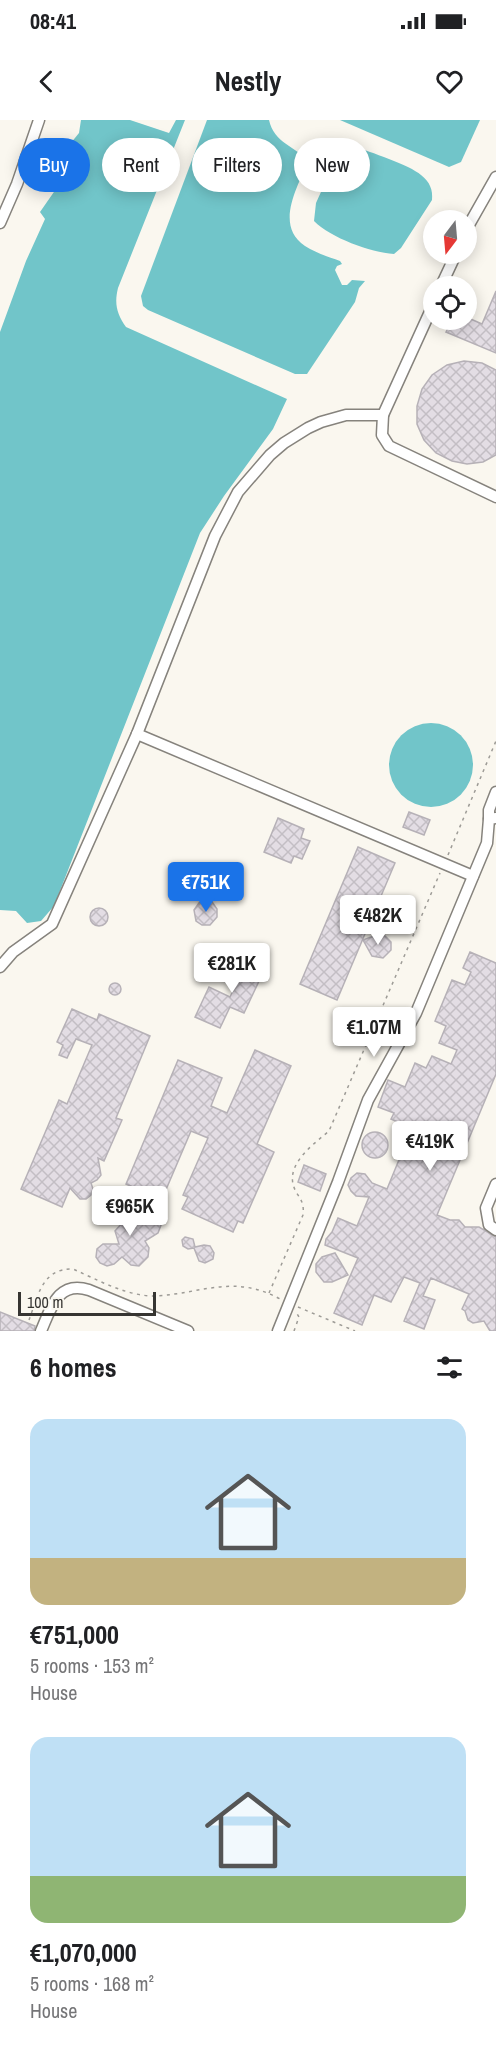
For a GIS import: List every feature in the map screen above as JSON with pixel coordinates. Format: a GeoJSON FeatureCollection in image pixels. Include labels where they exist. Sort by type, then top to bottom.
{"type":"FeatureCollection","features":[{"type":"Feature","properties":{"kind":"street"},"geometry":{"type":"LineString","coordinates":[[0,223],[17,184],[39,120]]}},
{"type":"Feature","properties":{"kind":"street"},"geometry":{"type":"LineString","coordinates":[[477,211],[496,177]]}},
{"type":"Feature","properties":{"kind":"street"},"geometry":{"type":"LineString","coordinates":[[423,327],[383,415],[382,435],[389,446],[496,497]]}},
{"type":"Feature","properties":{"kind":"street"},"geometry":{"type":"LineString","coordinates":[[0,968],[13,952],[52,924],[137,734],[215,536],[238,492],[270,455],[308,428],[346,415],[383,415]]}},
{"type":"Feature","properties":{"kind":"street"},"geometry":{"type":"LineString","coordinates":[[137,734],[473,876]]}},
{"type":"Feature","properties":{"kind":"street"},"geometry":{"type":"LineString","coordinates":[[278,1331],[368,1100],[416,1013],[487,843],[493,818],[489,810],[496,792]]}},
{"type":"Feature","properties":{"kind":"street"},"geometry":{"type":"LineString","coordinates":[[496,1184],[486,1209],[489,1225],[496,1230]]}},
{"type":"Feature","properties":{"kind":"street"},"geometry":{"type":"LineString","coordinates":[[41,1331],[52,1306],[64,1290],[72,1287],[89,1290],[188,1331]]}},
{"type":"Feature","properties":{"kind":"path"},"geometry":{"type":"LineString","coordinates":[[270,1293],[303,1215],[302,1199],[293,1186],[292,1178],[297,1164],[304,1153],[329,1131],[496,741]]}},
{"type":"Feature","properties":{"kind":"path"},"geometry":{"type":"LineString","coordinates":[[29,1320],[46,1279],[63,1269],[73,1269],[139,1294],[156,1296],[214,1286],[248,1288],[270,1293],[290,1304],[355,1331]]}},
{"type":"Feature","properties":{"kind":"path"},"geometry":{"type":"LineString","coordinates":[[290,1304],[299,1317],[294,1331]]}},
{"type":"Feature","properties":{"kind":"water"},"geometry":{"type":"Polygon","coordinates":[[[81,120],[130,120],[169,133],[176,120],[185,120],[178,138],[102,138],[102,192],[156,192],[118,288],[116,299],[120,318],[126,327],[287,399],[273,429],[200,533],[54,906],[41,921],[27,923],[16,911],[0,910],[0,332],[26,261],[45,219],[40,212],[54,192],[90,192],[90,138],[75,138],[79,133],[81,120]]]}},
{"type":"Feature","properties":{"kind":"water"},"geometry":{"type":"Polygon","coordinates":[[[207,120],[269,120],[279,138],[200,138],[207,120]]]}},
{"type":"Feature","properties":{"kind":"water"},"geometry":{"type":"Polygon","coordinates":[[[340,120],[480,120],[461,162],[449,167],[340,120]]]}},
{"type":"Feature","properties":{"kind":"water"},"geometry":{"type":"Polygon","coordinates":[[[282,140],[294,149],[295,192],[291,205],[291,228],[305,246],[340,261],[342,264],[335,270],[342,285],[347,285],[352,280],[365,281],[359,288],[355,302],[307,374],[295,374],[143,306],[141,296],[192,160],[192,192],[282,192],[282,140]]]}},
{"type":"Feature","properties":{"kind":"water"},"geometry":{"type":"Polygon","coordinates":[[[370,152],[416,171],[427,180],[432,193],[432,200],[426,210],[423,210],[423,214],[401,248],[394,254],[351,243],[330,233],[314,221],[316,203],[321,192],[370,192],[370,152]]]}},
{"type":"Feature","properties":{"kind":"water"},"geometry":{"type":"Polygon","coordinates":[[[431,723],[447,726],[461,735],[470,749],[473,765],[470,781],[461,795],[447,804],[431,807],[415,804],[401,795],[392,781],[389,765],[392,749],[401,735],[415,726],[431,723]]]}},
{"type":"Feature","properties":{"kind":"building"},"geometry":{"type":"Polygon","coordinates":[[[496,291],[496,353],[446,332],[447,330],[477,330],[477,322],[482,324],[496,291]]]}},
{"type":"Feature","properties":{"kind":"building"},"geometry":{"type":"Polygon","coordinates":[[[464,361],[482,363],[496,370],[496,455],[483,462],[467,464],[452,461],[436,453],[424,440],[417,424],[417,406],[422,389],[432,375],[447,365],[464,361]]]}},
{"type":"Feature","properties":{"kind":"building"},"geometry":{"type":"Polygon","coordinates":[[[409,812],[430,820],[424,835],[403,827],[409,812]]]}},
{"type":"Feature","properties":{"kind":"building"},"geometry":{"type":"Polygon","coordinates":[[[278,818],[304,829],[301,838],[310,841],[302,859],[294,856],[291,863],[264,852],[278,818]]]}},
{"type":"Feature","properties":{"kind":"building"},"geometry":{"type":"Polygon","coordinates":[[[358,847],[395,863],[337,1000],[300,984],[358,847]]]}},
{"type":"Feature","properties":{"kind":"building"},"geometry":{"type":"Polygon","coordinates":[[[215,874],[226,878],[229,890],[221,898],[211,900],[205,886],[208,879],[215,874]]]}},
{"type":"Feature","properties":{"kind":"building"},"geometry":{"type":"Polygon","coordinates":[[[210,899],[217,909],[217,917],[210,925],[202,925],[196,921],[194,910],[199,903],[210,899]]]}},
{"type":"Feature","properties":{"kind":"building"},"geometry":{"type":"Polygon","coordinates":[[[99,908],[105,911],[108,917],[105,923],[99,926],[93,923],[90,917],[93,911],[99,908]]]}},
{"type":"Feature","properties":{"kind":"building"},"geometry":{"type":"Polygon","coordinates":[[[377,935],[385,936],[391,942],[391,950],[383,958],[372,956],[363,940],[377,935]]]}},
{"type":"Feature","properties":{"kind":"building"},"geometry":{"type":"Polygon","coordinates":[[[470,952],[496,963],[496,1074],[437,1215],[450,1220],[459,1220],[465,1227],[479,1227],[496,1237],[496,1331],[490,1331],[484,1321],[473,1323],[468,1320],[462,1309],[469,1294],[431,1278],[423,1296],[435,1300],[424,1329],[404,1321],[420,1283],[404,1277],[391,1302],[374,1295],[362,1325],[334,1313],[358,1258],[325,1245],[326,1239],[338,1218],[357,1226],[369,1197],[356,1196],[348,1185],[357,1173],[365,1174],[372,1183],[387,1189],[412,1128],[391,1119],[394,1113],[378,1107],[388,1080],[405,1087],[415,1063],[426,1068],[432,1056],[451,1064],[457,1050],[439,1043],[446,1026],[435,1021],[452,980],[465,985],[471,972],[463,968],[470,952]]]}},
{"type":"Feature","properties":{"kind":"building"},"geometry":{"type":"Polygon","coordinates":[[[250,954],[268,962],[244,1013],[230,1007],[220,1028],[195,1017],[209,987],[230,997],[250,954]]]}},
{"type":"Feature","properties":{"kind":"building"},"geometry":{"type":"Polygon","coordinates":[[[117,983],[121,989],[117,995],[113,995],[109,987],[117,983]]]}},
{"type":"Feature","properties":{"kind":"building"},"geometry":{"type":"Polygon","coordinates":[[[72,1009],[97,1020],[99,1014],[150,1036],[116,1118],[122,1120],[104,1161],[98,1158],[101,1175],[91,1183],[93,1189],[91,1195],[86,1199],[80,1199],[70,1188],[62,1207],[21,1189],[59,1100],[67,1104],[92,1045],[76,1039],[67,1058],[59,1055],[63,1045],[57,1042],[72,1009]]]}},
{"type":"Feature","properties":{"kind":"building"},"geometry":{"type":"Polygon","coordinates":[[[255,1050],[291,1066],[257,1144],[274,1152],[243,1223],[238,1221],[233,1232],[182,1209],[188,1197],[183,1195],[208,1138],[191,1131],[162,1199],[126,1184],[178,1060],[222,1078],[211,1106],[227,1113],[255,1050]]]}},
{"type":"Feature","properties":{"kind":"building"},"geometry":{"type":"Polygon","coordinates":[[[375,1132],[385,1135],[388,1145],[385,1155],[375,1158],[365,1155],[362,1145],[365,1135],[375,1132]]]}},
{"type":"Feature","properties":{"kind":"building"},"geometry":{"type":"Polygon","coordinates":[[[304,1165],[326,1174],[320,1191],[298,1182],[304,1165]]]}},
{"type":"Feature","properties":{"kind":"building"},"geometry":{"type":"Polygon","coordinates":[[[121,1200],[131,1203],[135,1215],[151,1211],[161,1220],[158,1233],[145,1241],[149,1248],[148,1257],[139,1266],[131,1265],[122,1257],[114,1264],[107,1266],[100,1263],[96,1257],[97,1249],[103,1244],[119,1244],[115,1231],[123,1222],[116,1213],[115,1207],[121,1200]]]}},
{"type":"Feature","properties":{"kind":"building"},"geometry":{"type":"Polygon","coordinates":[[[185,1237],[193,1239],[195,1247],[210,1246],[214,1253],[213,1259],[205,1263],[199,1261],[194,1248],[188,1249],[183,1246],[182,1240],[185,1237]]]}},
{"type":"Feature","properties":{"kind":"building"},"geometry":{"type":"Polygon","coordinates":[[[335,1253],[348,1275],[332,1282],[324,1282],[316,1272],[316,1264],[322,1257],[335,1253]]]}},
{"type":"Feature","properties":{"kind":"building"},"geometry":{"type":"Polygon","coordinates":[[[0,1312],[35,1326],[34,1331],[0,1331],[0,1312]]]}}]}
